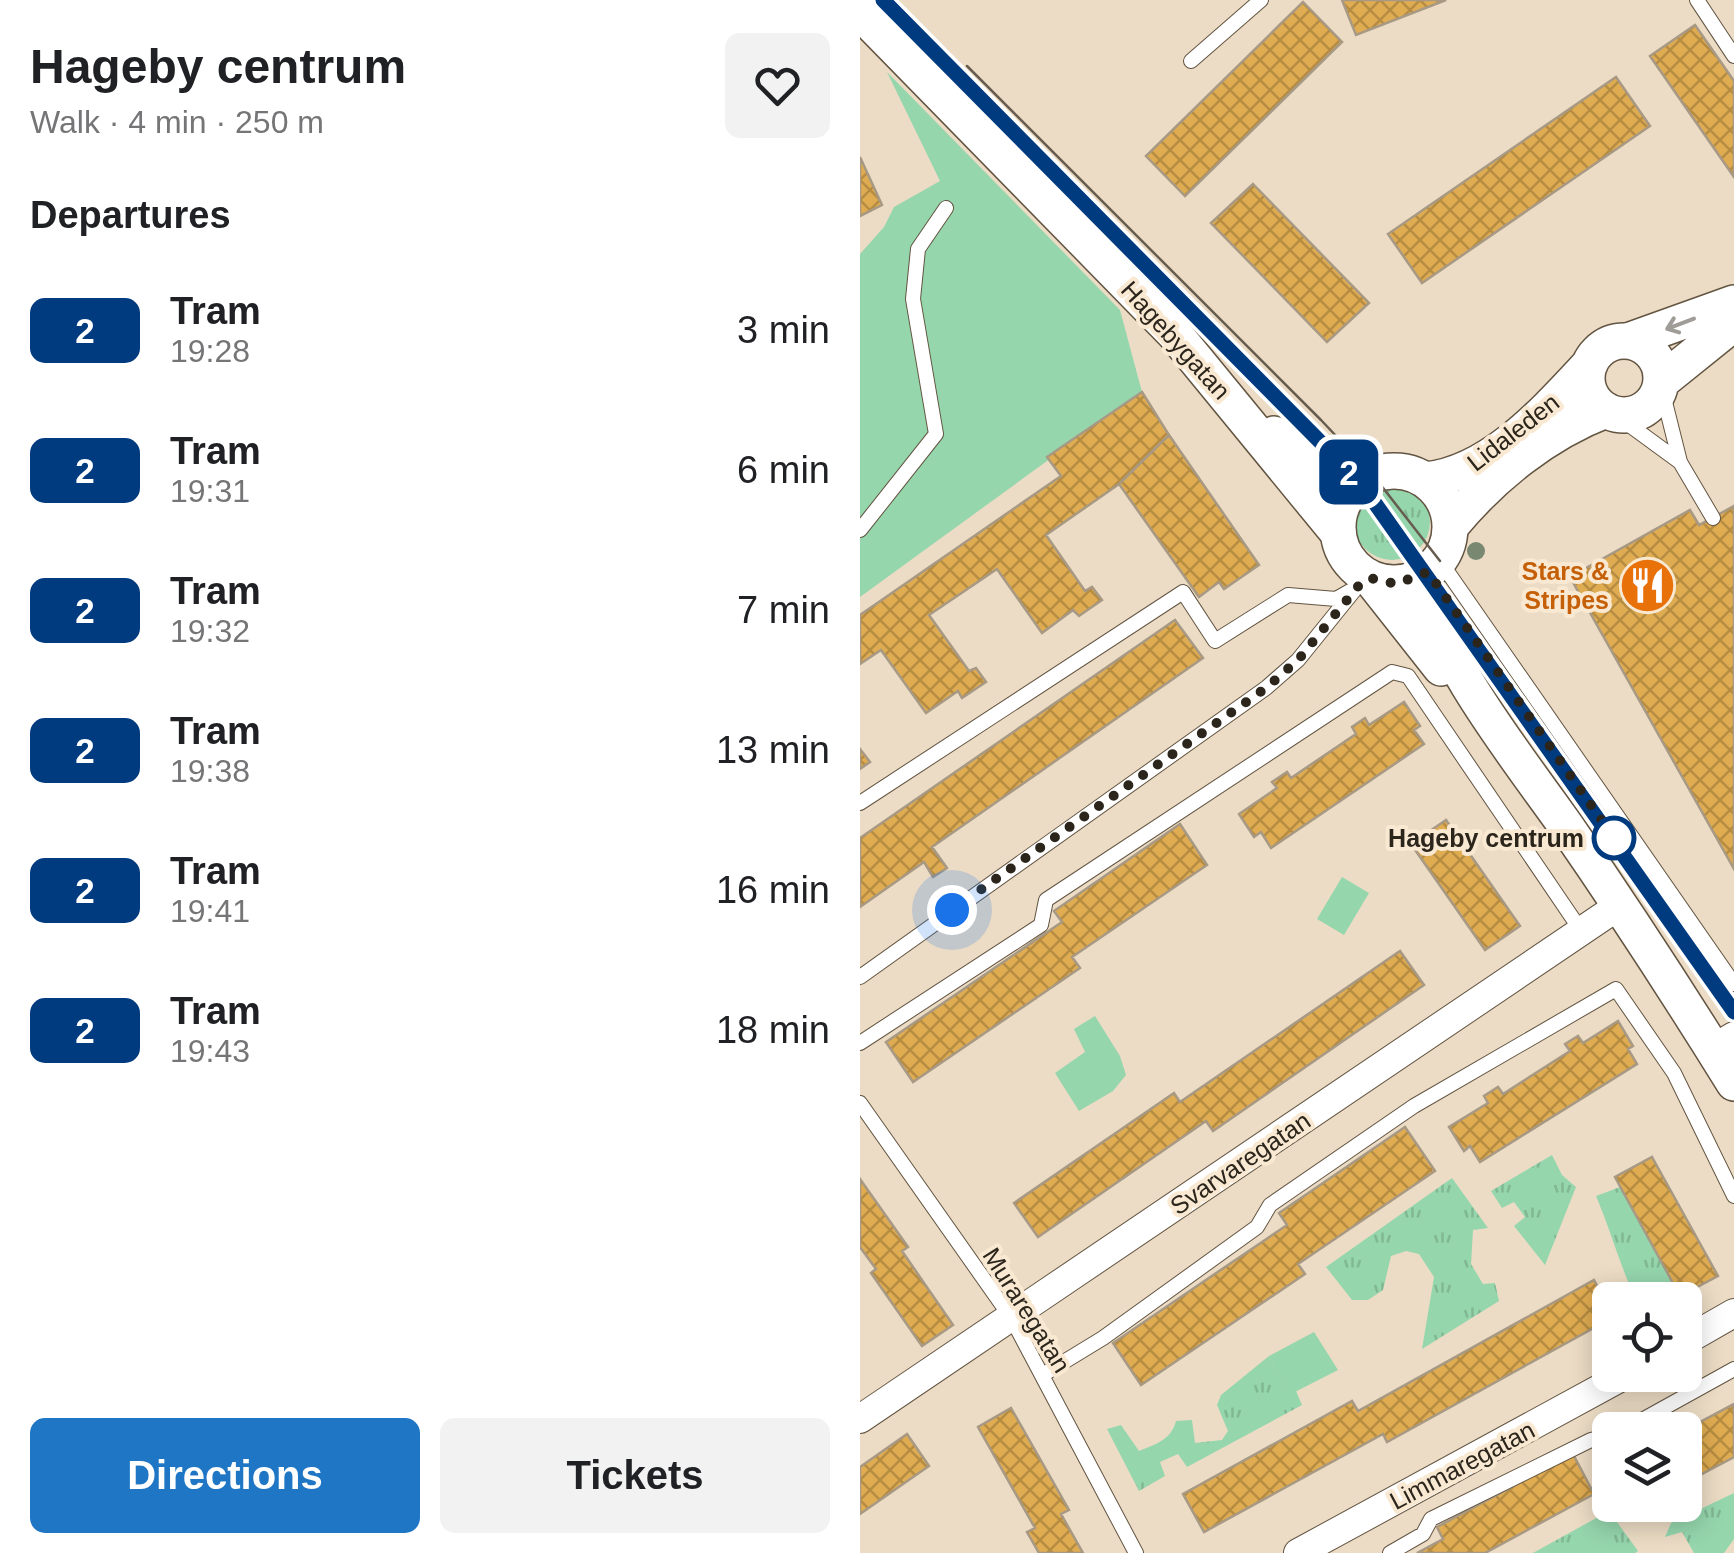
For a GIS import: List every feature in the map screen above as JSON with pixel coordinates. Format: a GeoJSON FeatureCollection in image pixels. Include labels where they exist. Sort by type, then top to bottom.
{"type":"FeatureCollection","features":[{"type":"Feature","properties":{"kind":"street","name":"Hagebygatan"},"geometry":{"type":"LineString","coordinates":[[860,12],[1174,332],[1338,534]]}},
{"type":"Feature","properties":{"kind":"street"},"geometry":{"type":"LineString","coordinates":[[1734,303],[1628,341],[1606,345],[1590,364],[1589,389],[1610,411],[1632,414],[1644,409],[1661,384],[1734,323]]}},
{"type":"Feature","properties":{"kind":"street"},"geometry":{"type":"LineString","coordinates":[[1628,341],[1651,352],[1661,384]]}},
{"type":"Feature","properties":{"kind":"street","name":"Lidaleden"},"geometry":{"type":"LineString","coordinates":[[1426,480],[1449,478],[1476,466],[1554,403],[1590,364]]}},
{"type":"Feature","properties":{"kind":"street","name":"Hagebygatan"},"geometry":{"type":"LineString","coordinates":[[1240,411],[1314,462],[1360,482]]}},
{"type":"Feature","properties":{"kind":"street","name":"Lidaleden"},"geometry":{"type":"LineString","coordinates":[[1451,526],[1489,485],[1535,450],[1610,411]]}},
{"type":"Feature","properties":{"kind":"street"},"geometry":{"type":"LineString","coordinates":[[1496,727],[1452,682],[1346,557],[1338,534],[1339,514],[1360,482],[1391,470],[1426,480],[1447,506],[1451,526],[1430,570],[1435,624],[1496,727],[1620,905],[1723,1042],[1734,1083]]}},
{"type":"Feature","properties":{"kind":"street"},"geometry":{"type":"LineString","coordinates":[[1365,579],[1396,584],[1430,570]]}},
{"type":"Feature","properties":{"kind":"street","name":"Svarvaregatan"},"geometry":{"type":"LineString","coordinates":[[860,1419],[1620,905]]}},
{"type":"Feature","properties":{"kind":"street"},"geometry":{"type":"LineString","coordinates":[[1702,1331],[1734,1313]]}},
{"type":"Feature","properties":{"kind":"street","name":"Limmaregatan"},"geometry":{"type":"LineString","coordinates":[[1298,1553],[1594,1392]]}},
{"type":"Feature","properties":{"kind":"lane"},"geometry":{"type":"LineString","coordinates":[[1192,61],[1261,0]]}},
{"type":"Feature","properties":{"kind":"lane"},"geometry":{"type":"LineString","coordinates":[[1696,0],[1734,56]]}},
{"type":"Feature","properties":{"kind":"lane"},"geometry":{"type":"LineString","coordinates":[[860,530],[936,434],[913,299],[918,249],[946,208]]}},
{"type":"Feature","properties":{"kind":"lane"},"geometry":{"type":"LineString","coordinates":[[1661,384],[1680,462],[1713,518]]}},
{"type":"Feature","properties":{"kind":"lane"},"geometry":{"type":"LineString","coordinates":[[1610,411],[1680,462]]}},
{"type":"Feature","properties":{"kind":"lane"},"geometry":{"type":"LineString","coordinates":[[1430,570],[1734,984]]}},
{"type":"Feature","properties":{"kind":"lane"},"geometry":{"type":"LineString","coordinates":[[1430,570],[1734,1012]]}},
{"type":"Feature","properties":{"kind":"lane"},"geometry":{"type":"LineString","coordinates":[[860,802],[1183,592],[1215,641],[1288,596],[1336,599],[1365,579]]}},
{"type":"Feature","properties":{"kind":"lane"},"geometry":{"type":"LineString","coordinates":[[860,977],[1266,688],[1298,660],[1365,579]]}},
{"type":"Feature","properties":{"kind":"lane"},"geometry":{"type":"LineString","coordinates":[[860,1042],[1041,925],[1046,900],[1392,672],[1408,676],[1582,932]]}},
{"type":"Feature","properties":{"kind":"lane"},"geometry":{"type":"LineString","coordinates":[[1044,1374],[1118,1327],[1257,1226],[1270,1205],[1414,1106],[1616,990],[1674,1073],[1734,1196]]}},
{"type":"Feature","properties":{"kind":"lane","name":"Muraregatan"},"geometry":{"type":"LineString","coordinates":[[860,1103],[1012,1319],[1136,1553]]}},
{"type":"Feature","properties":{"kind":"lane"},"geometry":{"type":"LineString","coordinates":[[1656,1412],[1734,1368]]}},
{"type":"Feature","properties":{"kind":"lane"},"geometry":{"type":"LineString","coordinates":[[1390,1553],[1424,1534],[1431,1519],[1592,1440]]}},
{"type":"Feature","properties":{"kind":"green space"},"geometry":{"type":"Polygon","coordinates":[[[887,72],[1120,310],[1142,392],[860,597],[860,254],[884,227],[894,207],[940,181],[887,72]]]}},
{"type":"Feature","properties":{"kind":"green space"},"geometry":{"type":"Polygon","coordinates":[[[1392,484],[1419,495],[1430,522],[1419,549],[1392,560],[1365,549],[1354,522],[1365,495],[1392,484]]]}},
{"type":"Feature","properties":{"kind":"green space"},"geometry":{"type":"Polygon","coordinates":[[[1342,877],[1369,893],[1344,935],[1317,919],[1342,877]]]}},
{"type":"Feature","properties":{"kind":"green space"},"geometry":{"type":"Polygon","coordinates":[[[1095,1016],[1120,1056],[1126,1075],[1113,1091],[1079,1111],[1055,1073],[1085,1052],[1074,1029],[1095,1016]]]}},
{"type":"Feature","properties":{"kind":"green space"},"geometry":{"type":"Polygon","coordinates":[[[1552,1155],[1562,1175],[1576,1187],[1545,1265],[1514,1226],[1525,1217],[1514,1202],[1502,1208],[1491,1191],[1552,1155]]]}},
{"type":"Feature","properties":{"kind":"green space"},"geometry":{"type":"Polygon","coordinates":[[[1452,1178],[1488,1228],[1473,1230],[1471,1264],[1483,1284],[1495,1283],[1499,1301],[1422,1349],[1434,1277],[1419,1254],[1406,1251],[1391,1256],[1383,1290],[1368,1300],[1352,1300],[1326,1267],[1452,1178]]]}},
{"type":"Feature","properties":{"kind":"green space"},"geometry":{"type":"Polygon","coordinates":[[[1620,1187],[1672,1282],[1628,1282],[1596,1196],[1620,1187]]]}},
{"type":"Feature","properties":{"kind":"green space"},"geometry":{"type":"Polygon","coordinates":[[[1314,1332],[1338,1370],[1289,1395],[1269,1356],[1314,1332]]]}},
{"type":"Feature","properties":{"kind":"green space"},"geometry":{"type":"Polygon","coordinates":[[[1269,1356],[1289,1394],[1296,1391],[1302,1405],[1187,1467],[1178,1454],[1160,1462],[1165,1476],[1139,1491],[1107,1429],[1121,1425],[1139,1451],[1167,1437],[1176,1421],[1192,1420],[1195,1443],[1222,1440],[1228,1431],[1217,1405],[1221,1395],[1269,1356]]]}},
{"type":"Feature","properties":{"kind":"green space"},"geometry":{"type":"Polygon","coordinates":[[[1734,1493],[1734,1539],[1724,1553],[1694,1553],[1682,1532],[1665,1537],[1673,1522],[1702,1522],[1702,1508],[1734,1493]]]}},
{"type":"Feature","properties":{"kind":"green space"},"geometry":{"type":"Polygon","coordinates":[[[1592,1520],[1617,1522],[1638,1551],[1635,1553],[1533,1553],[1592,1520]]]}},
{"type":"Feature","properties":{"kind":"building"},"geometry":{"type":"Polygon","coordinates":[[[1342,0],[1446,0],[1356,35],[1342,0]]]}},
{"type":"Feature","properties":{"kind":"building"},"geometry":{"type":"Polygon","coordinates":[[[1303,2],[1342,42],[1185,196],[1146,156],[1303,2]]]}},
{"type":"Feature","properties":{"kind":"building"},"geometry":{"type":"Polygon","coordinates":[[[1695,25],[1734,81],[1734,177],[1650,56],[1695,25]]]}},
{"type":"Feature","properties":{"kind":"building"},"geometry":{"type":"Polygon","coordinates":[[[1616,77],[1650,126],[1422,283],[1388,234],[1616,77]]]}},
{"type":"Feature","properties":{"kind":"building"},"geometry":{"type":"Polygon","coordinates":[[[860,157],[882,205],[860,216],[860,157]]]}},
{"type":"Feature","properties":{"kind":"building"},"geometry":{"type":"Polygon","coordinates":[[[1253,184],[1369,303],[1327,342],[1211,223],[1253,184]]]}},
{"type":"Feature","properties":{"kind":"building"},"geometry":{"type":"Polygon","coordinates":[[[1142,392],[1169,435],[1119,484],[1046,535],[1085,591],[1092,587],[1102,600],[1079,616],[1073,610],[1042,633],[997,569],[929,615],[969,671],[976,668],[986,682],[962,698],[958,691],[926,713],[881,650],[860,664],[860,615],[1061,476],[1047,457],[1142,392]]]}},
{"type":"Feature","properties":{"kind":"building"},"geometry":{"type":"Polygon","coordinates":[[[1169,435],[1259,565],[1224,589],[1219,582],[1199,597],[1119,484],[1169,435]]]}},
{"type":"Feature","properties":{"kind":"building"},"geometry":{"type":"Polygon","coordinates":[[[1734,506],[1734,869],[1570,577],[1690,510],[1699,525],[1734,506]]]}},
{"type":"Feature","properties":{"kind":"building"},"geometry":{"type":"Polygon","coordinates":[[[1175,620],[1203,658],[932,847],[947,868],[933,877],[924,862],[860,907],[860,838],[1175,620]]]}},
{"type":"Feature","properties":{"kind":"building"},"geometry":{"type":"Polygon","coordinates":[[[1404,702],[1420,726],[1414,730],[1424,744],[1271,848],[1261,832],[1254,837],[1239,814],[1277,788],[1272,782],[1287,772],[1291,778],[1356,734],[1352,727],[1365,718],[1369,725],[1404,702]]]}},
{"type":"Feature","properties":{"kind":"building"},"geometry":{"type":"Polygon","coordinates":[[[860,749],[870,762],[860,769],[860,749]]]}},
{"type":"Feature","properties":{"kind":"building"},"geometry":{"type":"Polygon","coordinates":[[[1446,820],[1520,926],[1485,950],[1411,844],[1446,820]]]}},
{"type":"Feature","properties":{"kind":"building"},"geometry":{"type":"Polygon","coordinates":[[[1180,824],[1207,865],[1072,957],[1080,968],[913,1082],[886,1042],[1062,922],[1054,911],[1180,824]]]}},
{"type":"Feature","properties":{"kind":"building"},"geometry":{"type":"Polygon","coordinates":[[[1400,951],[1424,985],[1213,1131],[1206,1121],[1038,1237],[1014,1203],[1174,1093],[1180,1102],[1400,951]]]}},
{"type":"Feature","properties":{"kind":"building"},"geometry":{"type":"Polygon","coordinates":[[[1618,1021],[1633,1046],[1628,1049],[1637,1064],[1480,1162],[1470,1146],[1464,1151],[1449,1127],[1488,1103],[1484,1096],[1498,1087],[1503,1094],[1570,1051],[1565,1044],[1578,1036],[1583,1043],[1618,1021]]]}},
{"type":"Feature","properties":{"kind":"building"},"geometry":{"type":"Polygon","coordinates":[[[1405,1127],[1435,1171],[1298,1264],[1305,1274],[1141,1385],[1113,1343],[1287,1225],[1279,1213],[1405,1127]]]}},
{"type":"Feature","properties":{"kind":"building"},"geometry":{"type":"Polygon","coordinates":[[[1652,1157],[1718,1276],[1702,1284],[1672,1282],[1615,1177],[1652,1157]]]}},
{"type":"Feature","properties":{"kind":"building"},"geometry":{"type":"Polygon","coordinates":[[[860,1179],[908,1247],[902,1251],[953,1325],[922,1346],[871,1273],[876,1269],[860,1247],[860,1179]]]}},
{"type":"Feature","properties":{"kind":"building"},"geometry":{"type":"Polygon","coordinates":[[[1594,1280],[1595,1282],[1592,1282],[1592,1329],[1387,1442],[1383,1434],[1204,1532],[1183,1494],[1352,1401],[1358,1411],[1594,1280]]]}},
{"type":"Feature","properties":{"kind":"building"},"geometry":{"type":"Polygon","coordinates":[[[1734,1404],[1734,1457],[1702,1474],[1702,1421],[1734,1404]]]}},
{"type":"Feature","properties":{"kind":"building"},"geometry":{"type":"Polygon","coordinates":[[[1011,1408],[1069,1510],[1061,1514],[1083,1553],[1039,1553],[1027,1532],[1035,1528],[978,1427],[1011,1408]]]}},
{"type":"Feature","properties":{"kind":"building"},"geometry":{"type":"Polygon","coordinates":[[[907,1434],[929,1466],[860,1514],[860,1467],[907,1434]]]}},
{"type":"Feature","properties":{"kind":"building"},"geometry":{"type":"Polygon","coordinates":[[[1573,1454],[1592,1490],[1592,1495],[1485,1553],[1417,1553],[1443,1539],[1437,1527],[1573,1454]]]}},
{"type":"Feature","properties":{"kind":"tram line"},"geometry":{"type":"LineString","coordinates":[[883,0],[1359,482],[1428,573]]}},
{"type":"Feature","properties":{"kind":"tram line","name":"2"},"geometry":{"type":"LineString","coordinates":[[883,0],[1360,482],[1428,572],[1734,1012]]}},
{"type":"Feature","properties":{"kind":"tram line"},"geometry":{"type":"LineString","coordinates":[[967,66],[1321,420],[1373,475],[1440,561]]}},
{"type":"Feature","properties":{"kind":"place","name":"Stars & Stripes"},"geometry":{"type":"Point","coordinates":[1648,585]}},
{"type":"Feature","properties":{"kind":"place","name":"Hageby centrum"},"geometry":{"type":"Point","coordinates":[1614,838]}},
{"type":"Feature","properties":{"kind":"route"},"geometry":{"type":"LineString","coordinates":[[952,910],[1266,688],[1298,660],[1360,584],[1370,578],[1396,584],[1428,572],[1614,838]]}}]}
